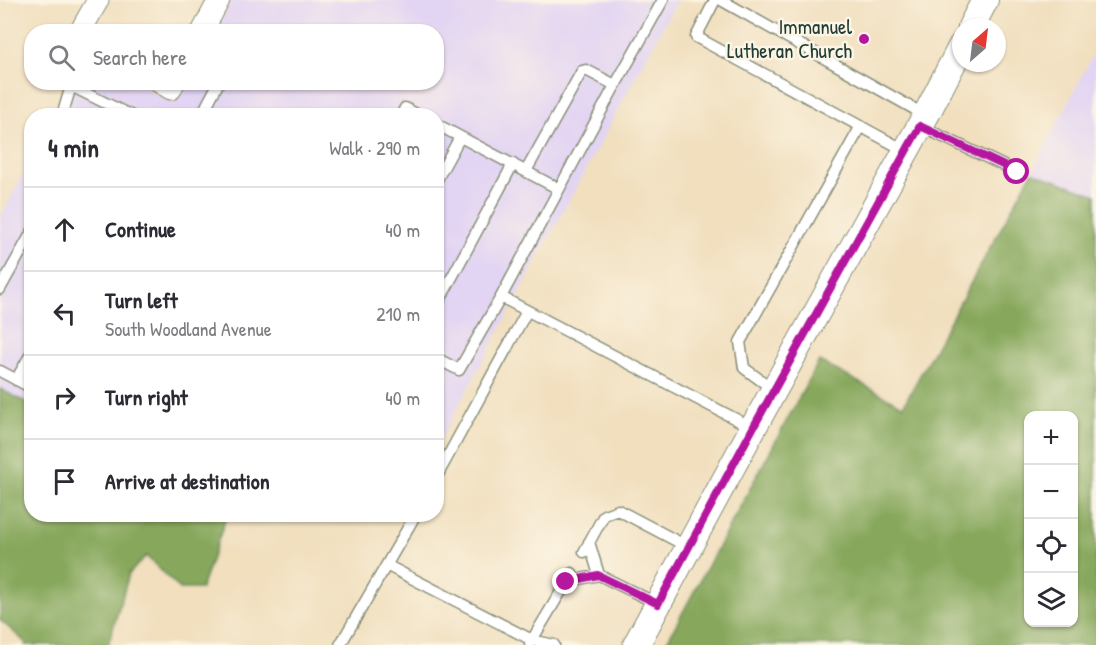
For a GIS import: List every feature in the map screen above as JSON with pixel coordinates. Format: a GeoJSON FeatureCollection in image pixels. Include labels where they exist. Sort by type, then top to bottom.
{"type":"FeatureCollection","features":[{"type":"Feature","properties":{"kind":"street"},"geometry":{"type":"LineString","coordinates":[[84,24],[98,0]]}},
{"type":"Feature","properties":{"kind":"street"},"geometry":{"type":"LineString","coordinates":[[206,24],[219,0]]}},
{"type":"Feature","properties":{"kind":"street"},"geometry":{"type":"LineString","coordinates":[[976,18],[985,0]]}},
{"type":"Feature","properties":{"kind":"street"},"geometry":{"type":"LineString","coordinates":[[636,645],[952,64]]}},
{"type":"Feature","properties":{"kind":"lane"},"geometry":{"type":"LineString","coordinates":[[444,362],[459,370],[663,0]]}},
{"type":"Feature","properties":{"kind":"lane"},"geometry":{"type":"LineString","coordinates":[[715,0],[696,37],[906,151]]}},
{"type":"Feature","properties":{"kind":"lane"},"geometry":{"type":"LineString","coordinates":[[721,0],[923,120],[1017,172]]}},
{"type":"Feature","properties":{"kind":"lane"},"geometry":{"type":"LineString","coordinates":[[526,171],[582,71],[586,70],[615,84]]}},
{"type":"Feature","properties":{"kind":"lane"},"geometry":{"type":"LineString","coordinates":[[64,108],[70,90]]}},
{"type":"Feature","properties":{"kind":"lane"},"geometry":{"type":"LineString","coordinates":[[79,90],[116,108]]}},
{"type":"Feature","properties":{"kind":"lane"},"geometry":{"type":"LineString","coordinates":[[205,108],[215,90]]}},
{"type":"Feature","properties":{"kind":"lane"},"geometry":{"type":"LineString","coordinates":[[774,390],[744,368],[740,342],[861,126]]}},
{"type":"Feature","properties":{"kind":"lane"},"geometry":{"type":"LineString","coordinates":[[444,128],[560,189]]}},
{"type":"Feature","properties":{"kind":"lane"},"geometry":{"type":"LineString","coordinates":[[444,166],[460,137]]}},
{"type":"Feature","properties":{"kind":"lane"},"geometry":{"type":"LineString","coordinates":[[444,292],[513,164]]}},
{"type":"Feature","properties":{"kind":"lane"},"geometry":{"type":"LineString","coordinates":[[0,289],[24,246]]}},
{"type":"Feature","properties":{"kind":"lane"},"geometry":{"type":"LineString","coordinates":[[501,297],[753,428]]}},
{"type":"Feature","properties":{"kind":"lane"},"geometry":{"type":"LineString","coordinates":[[444,463],[527,311]]}},
{"type":"Feature","properties":{"kind":"lane"},"geometry":{"type":"LineString","coordinates":[[16,380],[24,366]]}},
{"type":"Feature","properties":{"kind":"lane"},"geometry":{"type":"LineString","coordinates":[[0,371],[24,384]]}},
{"type":"Feature","properties":{"kind":"lane"},"geometry":{"type":"LineString","coordinates":[[598,575],[586,547],[604,515],[618,510],[688,547]]}},
{"type":"Feature","properties":{"kind":"lane"},"geometry":{"type":"LineString","coordinates":[[340,645],[412,522]]}},
{"type":"Feature","properties":{"kind":"lane"},"geometry":{"type":"LineString","coordinates":[[388,566],[530,643],[554,645]]}},
{"type":"Feature","properties":{"kind":"lane"},"geometry":{"type":"LineString","coordinates":[[530,643],[569,578],[598,575],[658,604]]}},
{"type":"Feature","properties":{"kind":"shaded area"},"geometry":{"type":"Polygon","coordinates":[[[232,0],[677,0],[444,433],[444,108],[59,108],[69,90],[149,90],[175,104],[183,90],[444,90],[444,24],[219,24],[232,0]]]}},
{"type":"Feature","properties":{"kind":"shaded area"},"geometry":{"type":"Polygon","coordinates":[[[1096,49],[1096,195],[1032,172],[1096,49]]]}},
{"type":"Feature","properties":{"kind":"shaded area"},"geometry":{"type":"Polygon","coordinates":[[[24,172],[24,425],[0,413],[0,218],[24,172]]]}},
{"type":"Feature","properties":{"kind":"green space"},"geometry":{"type":"Polygon","coordinates":[[[1032,172],[1096,195],[1096,645],[665,645],[819,361],[903,406],[1032,172]]]}},
{"type":"Feature","properties":{"kind":"green space"},"geometry":{"type":"Polygon","coordinates":[[[0,389],[24,401],[24,522],[225,522],[201,589],[180,589],[146,556],[129,574],[108,645],[25,645],[26,643],[0,620],[0,389]]]}},
{"type":"Feature","properties":{"kind":"place","name":"Immanuel Lutheran Church"},"geometry":{"type":"Point","coordinates":[864,39]}},
{"type":"Feature","properties":{"kind":"route"},"geometry":{"type":"LineString","coordinates":[[566,582],[598,575],[658,604],[920,126],[1017,172]]}}]}
